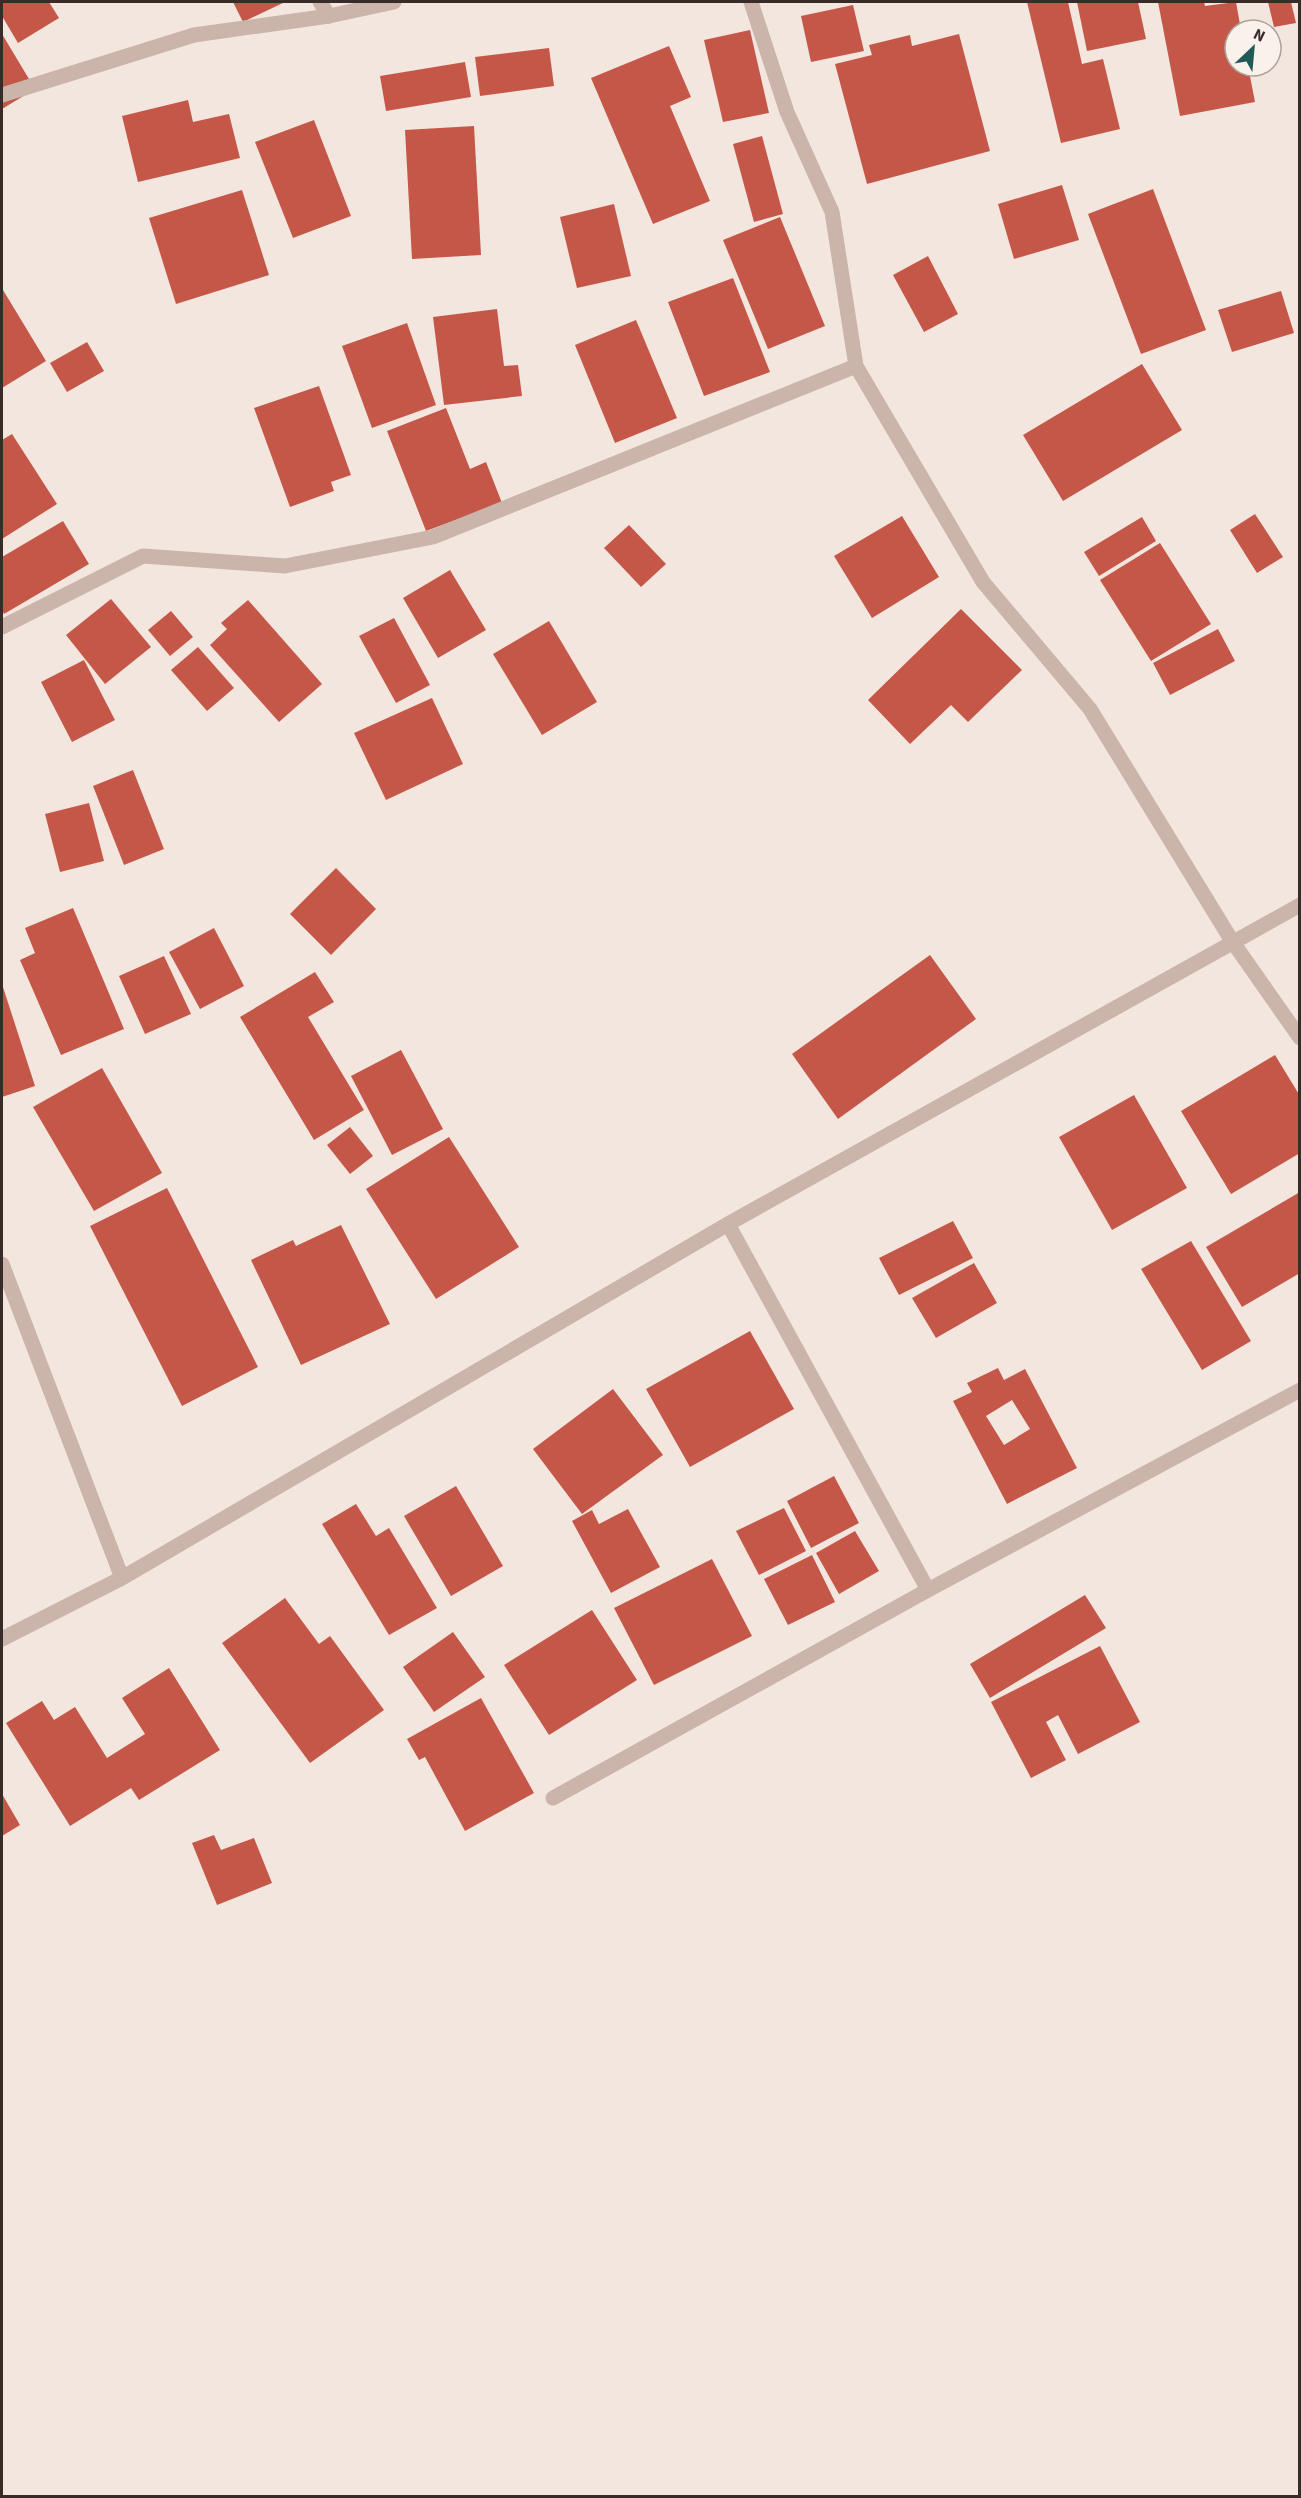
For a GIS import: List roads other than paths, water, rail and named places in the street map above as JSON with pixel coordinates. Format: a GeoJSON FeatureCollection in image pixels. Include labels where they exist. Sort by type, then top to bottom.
{"type":"FeatureCollection","features":[{"type":"Feature","properties":{"kind":"street"},"geometry":{"type":"LineString","coordinates":[[320,2],[329,16]]}},
{"type":"Feature","properties":{"kind":"street"},"geometry":{"type":"LineString","coordinates":[[2,95],[194,35],[329,16],[394,2]]}},
{"type":"Feature","properties":{"kind":"street"},"geometry":{"type":"LineString","coordinates":[[751,2],[787,112],[832,212],[856,366],[983,582],[1090,709],[1233,941],[1299,1038]]}},
{"type":"Feature","properties":{"kind":"street"},"geometry":{"type":"LineString","coordinates":[[2,627],[143,556],[285,566],[433,537],[856,366]]}},
{"type":"Feature","properties":{"kind":"street"},"geometry":{"type":"LineString","coordinates":[[2,1639],[122,1578],[728,1224],[1299,905]]}},
{"type":"Feature","properties":{"kind":"street"},"geometry":{"type":"LineString","coordinates":[[728,1224],[928,1590]]}},
{"type":"Feature","properties":{"kind":"street"},"geometry":{"type":"LineString","coordinates":[[2,1264],[122,1578]]}},
{"type":"Feature","properties":{"kind":"street"},"geometry":{"type":"LineString","coordinates":[[553,1798],[928,1590],[1299,1390]]}}]}
